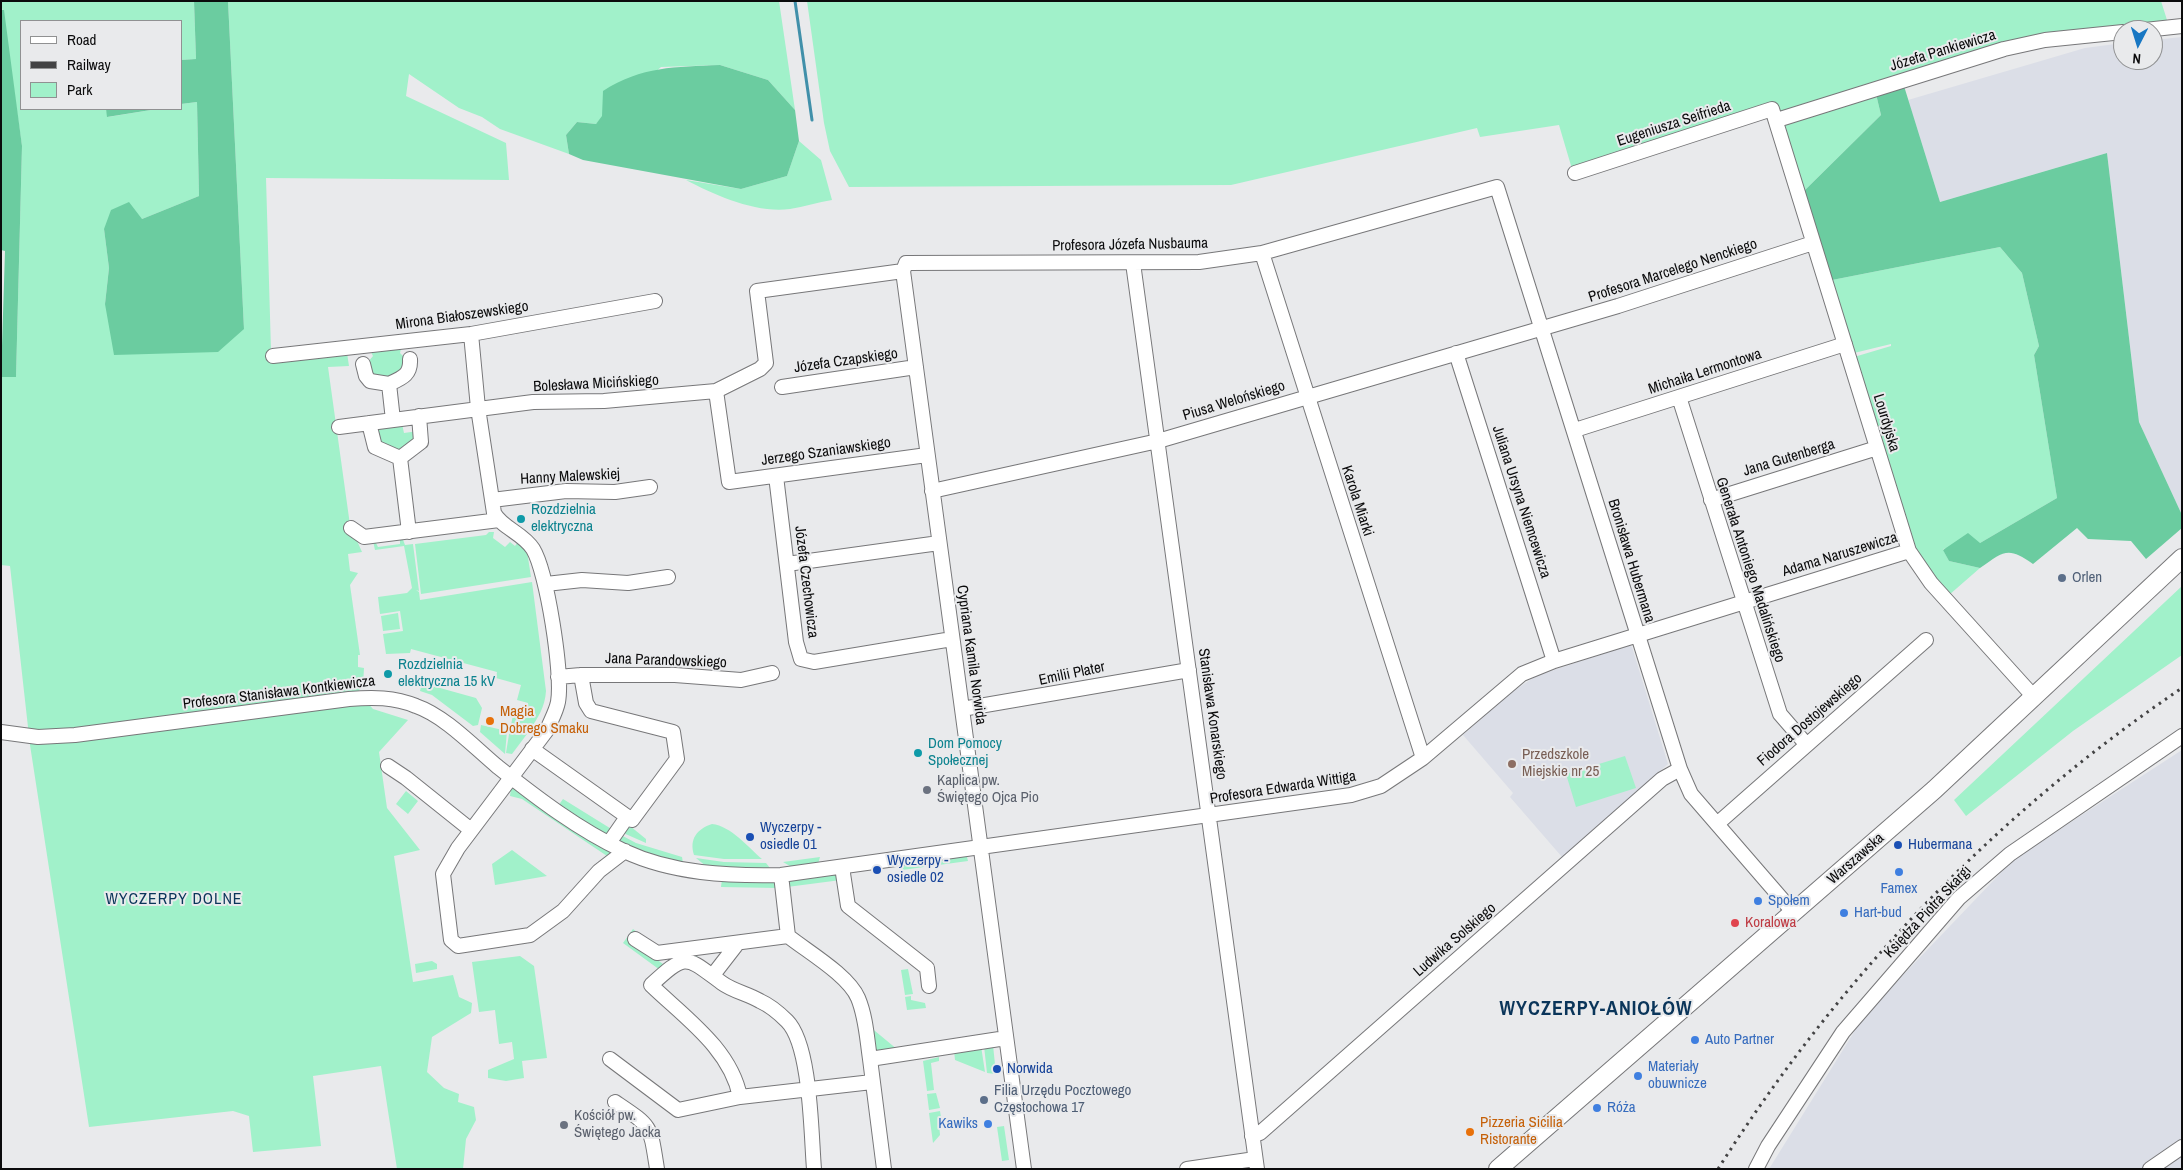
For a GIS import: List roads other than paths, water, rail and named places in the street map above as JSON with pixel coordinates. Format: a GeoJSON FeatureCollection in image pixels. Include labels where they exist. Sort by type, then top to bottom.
{"type":"FeatureCollection","features":[{"type":"Feature","properties":{"kind":"main road","name":"Warszawska"},"geometry":{"type":"LineString","coordinates":[[1498,1169],[1934,790],[2182,558]]}},
{"type":"Feature","properties":{"kind":"street"},"geometry":{"type":"LineString","coordinates":[[2163,28],[2182,26]]}},
{"type":"Feature","properties":{"kind":"street","name":"Józefa Pankiewicza"},"geometry":{"type":"LineString","coordinates":[[1777,120],[2004,49],[2045,40],[2113,33]]}},
{"type":"Feature","properties":{"kind":"street","name":"Eugeniusza Seifrieda"},"geometry":{"type":"LineString","coordinates":[[1575,173],[1772,110],[1777,120]]}},
{"type":"Feature","properties":{"kind":"street","name":"Lourdyjska"},"geometry":{"type":"LineString","coordinates":[[1777,120],[1813,243],[1909,551],[1932,583],[2034,697]]}},
{"type":"Feature","properties":{"kind":"street","name":"Profesora Józefa Nusbauma"},"geometry":{"type":"LineString","coordinates":[[903,268],[909,262],[1199,262],[1262,253],[1497,187]]}},
{"type":"Feature","properties":{"kind":"street","name":"Bronisława Hubermana"},"geometry":{"type":"LineString","coordinates":[[1497,187],[1575,430],[1637,636],[1680,769],[1691,794],[1794,913]]}},
{"type":"Feature","properties":{"kind":"street","name":"Profesora Marcelego Nenckiego"},"geometry":{"type":"LineString","coordinates":[[1542,329],[1813,243]]}},
{"type":"Feature","properties":{"kind":"street","name":"Karola Miarki"},"geometry":{"type":"LineString","coordinates":[[1262,253],[1423,758]]}},
{"type":"Feature","properties":{"kind":"street","name":"Stanisława Konarskiego"},"geometry":{"type":"LineString","coordinates":[[1133,263],[1256,1164]]}},
{"type":"Feature","properties":{"kind":"street"},"geometry":{"type":"LineString","coordinates":[[716,391],[760,369],[766,364],[757,291],[903,268]]}},
{"type":"Feature","properties":{"kind":"street","name":"Cypriana Kamila Norwida"},"geometry":{"type":"LineString","coordinates":[[903,268],[1024,1169]]}},
{"type":"Feature","properties":{"kind":"street","name":"Mirona Białoszewskiego"},"geometry":{"type":"LineString","coordinates":[[273,356],[471,334],[655,301]]}},
{"type":"Feature","properties":{"kind":"street","name":"Piusa Welońskiego"},"geometry":{"type":"LineString","coordinates":[[932,491],[1158,441],[1542,329]]}},
{"type":"Feature","properties":{"kind":"street"},"geometry":{"type":"LineString","coordinates":[[471,334],[478,408],[494,513],[499,520],[529,543],[541,564],[546,584],[558,677],[558,700],[555,715],[472,830],[443,874],[451,940],[458,946],[530,935],[563,911],[599,870],[625,851]]}},
{"type":"Feature","properties":{"kind":"street","name":"Michaiła Lermontowa"},"geometry":{"type":"LineString","coordinates":[[1575,430],[1845,344]]}},
{"type":"Feature","properties":{"kind":"street","name":"Juliana Ursyna Niemcewicza"},"geometry":{"type":"LineString","coordinates":[[1456,353],[1554,661]]}},
{"type":"Feature","properties":{"kind":"street"},"geometry":{"type":"LineString","coordinates":[[363,364],[366,376],[370,381],[389,384],[405,377],[409,372],[410,359]]}},
{"type":"Feature","properties":{"kind":"street","name":"Józefa Czapskiego"},"geometry":{"type":"LineString","coordinates":[[782,387],[916,368]]}},
{"type":"Feature","properties":{"kind":"street"},"geometry":{"type":"LineString","coordinates":[[389,384],[393,420]]}},
{"type":"Feature","properties":{"kind":"street","name":"Bolesława Micińskiego"},"geometry":{"type":"LineString","coordinates":[[339,428],[533,402],[674,396],[716,391]]}},
{"type":"Feature","properties":{"kind":"street","name":"Jerzego Szaniawskiego"},"geometry":{"type":"LineString","coordinates":[[716,391],[729,482],[927,455]]}},
{"type":"Feature","properties":{"kind":"street","name":"Generała Antoniego Madalińskiego"},"geometry":{"type":"LineString","coordinates":[[1679,397],[1780,714],[1806,744]]}},
{"type":"Feature","properties":{"kind":"street"},"geometry":{"type":"LineString","coordinates":[[400,458],[421,442],[419,416]]}},
{"type":"Feature","properties":{"kind":"street"},"geometry":{"type":"LineString","coordinates":[[369,423],[375,447],[400,458]]}},
{"type":"Feature","properties":{"kind":"street","name":"Jana Gutenberga"},"geometry":{"type":"LineString","coordinates":[[1711,500],[1877,448]]}},
{"type":"Feature","properties":{"kind":"street"},"geometry":{"type":"LineString","coordinates":[[400,458],[409,532]]}},
{"type":"Feature","properties":{"kind":"street","name":"Józefa Czechowicza"},"geometry":{"type":"LineString","coordinates":[[776,476],[796,642],[801,659],[814,662],[952,638]]}},
{"type":"Feature","properties":{"kind":"street","name":"Hanny Malewskiej"},"geometry":{"type":"LineString","coordinates":[[492,500],[566,491],[615,492],[650,487]]}},
{"type":"Feature","properties":{"kind":"street"},"geometry":{"type":"LineString","coordinates":[[351,528],[364,537],[499,520]]}},
{"type":"Feature","properties":{"kind":"street"},"geometry":{"type":"LineString","coordinates":[[787,564],[939,543]]}},
{"type":"Feature","properties":{"kind":"street","name":"Adama Naruszewicza"},"geometry":{"type":"LineString","coordinates":[[1637,636],[1909,551]]}},
{"type":"Feature","properties":{"kind":"street"},"geometry":{"type":"LineString","coordinates":[[546,584],[582,580],[628,583],[668,577]]}},
{"type":"Feature","properties":{"kind":"street","name":"Profesora Edwarda Wittiga"},"geometry":{"type":"LineString","coordinates":[[980,847],[1209,817],[1351,795],[1381,786],[1423,758],[1522,674],[1554,661],[1637,636]]}},
{"type":"Feature","properties":{"kind":"street","name":"Fiodora Dostojewskiego"},"geometry":{"type":"LineString","coordinates":[[1716,824],[1926,640]]}},
{"type":"Feature","properties":{"kind":"street","name":"Emilii Plater"},"geometry":{"type":"LineString","coordinates":[[962,709],[1190,670]]}},
{"type":"Feature","properties":{"kind":"street","name":"Jana Parandowskiego"},"geometry":{"type":"LineString","coordinates":[[558,677],[581,674],[675,675],[741,680],[772,673]]}},
{"type":"Feature","properties":{"kind":"street"},"geometry":{"type":"LineString","coordinates":[[532,749],[632,820],[674,765],[678,750],[675,735],[670,730],[591,711],[586,703],[581,674]]}},
{"type":"Feature","properties":{"kind":"street","name":"Profesora Stanisława Kontkiewicza"},"geometry":{"type":"LineString","coordinates":[[1,732],[38,736],[74,735],[381,697],[402,701],[427,711],[511,777],[578,825],[625,851],[668,866],[714,874],[780,875],[980,847]]}},
{"type":"Feature","properties":{"kind":"street","name":"Księdza Piotra Skargi"},"geometry":{"type":"LineString","coordinates":[[1756,1169],[1768,1146],[1843,1032],[1959,898],[2010,854],[2182,736]]}},
{"type":"Feature","properties":{"kind":"street"},"geometry":{"type":"LineString","coordinates":[[388,766],[472,830]]}},
{"type":"Feature","properties":{"kind":"street","name":"Ludwika Solskiego"},"geometry":{"type":"LineString","coordinates":[[1252,1136],[1260,1133],[1662,779],[1680,769]]}},
{"type":"Feature","properties":{"kind":"street"},"geometry":{"type":"LineString","coordinates":[[609,843],[627,816]]}},
{"type":"Feature","properties":{"kind":"street"},"geometry":{"type":"LineString","coordinates":[[842,867],[848,906],[922,964],[926,968],[929,986]]}},
{"type":"Feature","properties":{"kind":"street"},"geometry":{"type":"LineString","coordinates":[[780,875],[788,936],[848,983],[857,996],[864,1016],[884,1169]]}},
{"type":"Feature","properties":{"kind":"street"},"geometry":{"type":"LineString","coordinates":[[635,939],[657,954],[788,936]]}},
{"type":"Feature","properties":{"kind":"street"},"geometry":{"type":"LineString","coordinates":[[713,975],[737,944]]}},
{"type":"Feature","properties":{"kind":"street"},"geometry":{"type":"LineString","coordinates":[[740,1097],[733,1077],[716,1046],[651,985],[675,963],[689,961],[697,964],[723,984],[762,1001],[788,1022],[798,1037],[803,1051],[814,1169]]}},
{"type":"Feature","properties":{"kind":"street"},"geometry":{"type":"LineString","coordinates":[[870,1059],[1006,1038]]}},
{"type":"Feature","properties":{"kind":"street"},"geometry":{"type":"LineString","coordinates":[[610,1059],[678,1110],[740,1097],[872,1082]]}},
{"type":"Feature","properties":{"kind":"street"},"geometry":{"type":"LineString","coordinates":[[615,1102],[646,1123],[652,1134],[657,1169]]}},
{"type":"Feature","properties":{"kind":"street"},"geometry":{"type":"LineString","coordinates":[[2150,1169],[2182,1147]]}},
{"type":"Feature","properties":{"kind":"street"},"geometry":{"type":"LineString","coordinates":[[1187,1169],[1256,1164]]}},
{"type":"Feature","properties":{"kind":"waterway"},"geometry":{"type":"LineString","coordinates":[[795,1],[812,120]]}},
{"type":"Feature","properties":{"kind":"railway"},"geometry":{"type":"LineString","coordinates":[[1718,1169],[1765,1099],[1815,1031],[1868,966],[1925,904],[1984,846],[2047,790],[2113,737],[2182,688]]}},
{"type":"Feature","properties":{"kind":"place","name":"Rozdzielnia elektryczna"},"geometry":{"type":"Point","coordinates":[521,519]}},
{"type":"Feature","properties":{"kind":"place","name":"Orlen"},"geometry":{"type":"Point","coordinates":[2062,578]}},
{"type":"Feature","properties":{"kind":"place","name":"Rozdzielnia elektryczna 15 kV"},"geometry":{"type":"Point","coordinates":[388,674]}},
{"type":"Feature","properties":{"kind":"place","name":"Magia Dobrego Smaku"},"geometry":{"type":"Point","coordinates":[490,721]}},
{"type":"Feature","properties":{"kind":"place","name":"Dom Pomocy Społecznej"},"geometry":{"type":"Point","coordinates":[918,753]}},
{"type":"Feature","properties":{"kind":"place","name":"Przedszkole Miejskie nr 25"},"geometry":{"type":"Point","coordinates":[1512,764]}},
{"type":"Feature","properties":{"kind":"place","name":"Kaplica pw. Świętego Ojca Pio"},"geometry":{"type":"Point","coordinates":[927,790]}},
{"type":"Feature","properties":{"kind":"place","name":"Wyczerpy - osiedle 01"},"geometry":{"type":"Point","coordinates":[750,837]}},
{"type":"Feature","properties":{"kind":"place","name":"Hubermana"},"geometry":{"type":"Point","coordinates":[1898,845]}},
{"type":"Feature","properties":{"kind":"place","name":"Wyczerpy - osiedle 02"},"geometry":{"type":"Point","coordinates":[877,870]}},
{"type":"Feature","properties":{"kind":"place","name":"Famex"},"geometry":{"type":"Point","coordinates":[1899,872]}},
{"type":"Feature","properties":{"kind":"place","name":"Społem"},"geometry":{"type":"Point","coordinates":[1758,901]}},
{"type":"Feature","properties":{"kind":"place","name":"Hart-bud"},"geometry":{"type":"Point","coordinates":[1844,913]}},
{"type":"Feature","properties":{"kind":"place","name":"Koralowa"},"geometry":{"type":"Point","coordinates":[1735,923]}},
{"type":"Feature","properties":{"kind":"place","name":"Auto Partner"},"geometry":{"type":"Point","coordinates":[1695,1040]}},
{"type":"Feature","properties":{"kind":"place","name":"Norwida"},"geometry":{"type":"Point","coordinates":[997,1069]}},
{"type":"Feature","properties":{"kind":"place","name":"Materiały obuwnicze"},"geometry":{"type":"Point","coordinates":[1638,1076]}},
{"type":"Feature","properties":{"kind":"place","name":"Filia Urzędu Pocztowego Częstochowa 17"},"geometry":{"type":"Point","coordinates":[984,1100]}},
{"type":"Feature","properties":{"kind":"place","name":"Róża"},"geometry":{"type":"Point","coordinates":[1597,1108]}},
{"type":"Feature","properties":{"kind":"place","name":"Kawiks"},"geometry":{"type":"Point","coordinates":[988,1124]}},
{"type":"Feature","properties":{"kind":"place","name":"Kościół pw. Świętego Jacka"},"geometry":{"type":"Point","coordinates":[564,1125]}},
{"type":"Feature","properties":{"kind":"place","name":"Pizzeria Sicilia Ristorante"},"geometry":{"type":"Point","coordinates":[1470,1132]}},
{"type":"Feature","properties":{"kind":"district","name":"WYCZERPY DOLNE"},"geometry":{"type":"Point","coordinates":[174,900]}},
{"type":"Feature","properties":{"kind":"district","name":"WYCZERPY-ANIOŁÓW"},"geometry":{"type":"Point","coordinates":[1596,1010]}}]}
